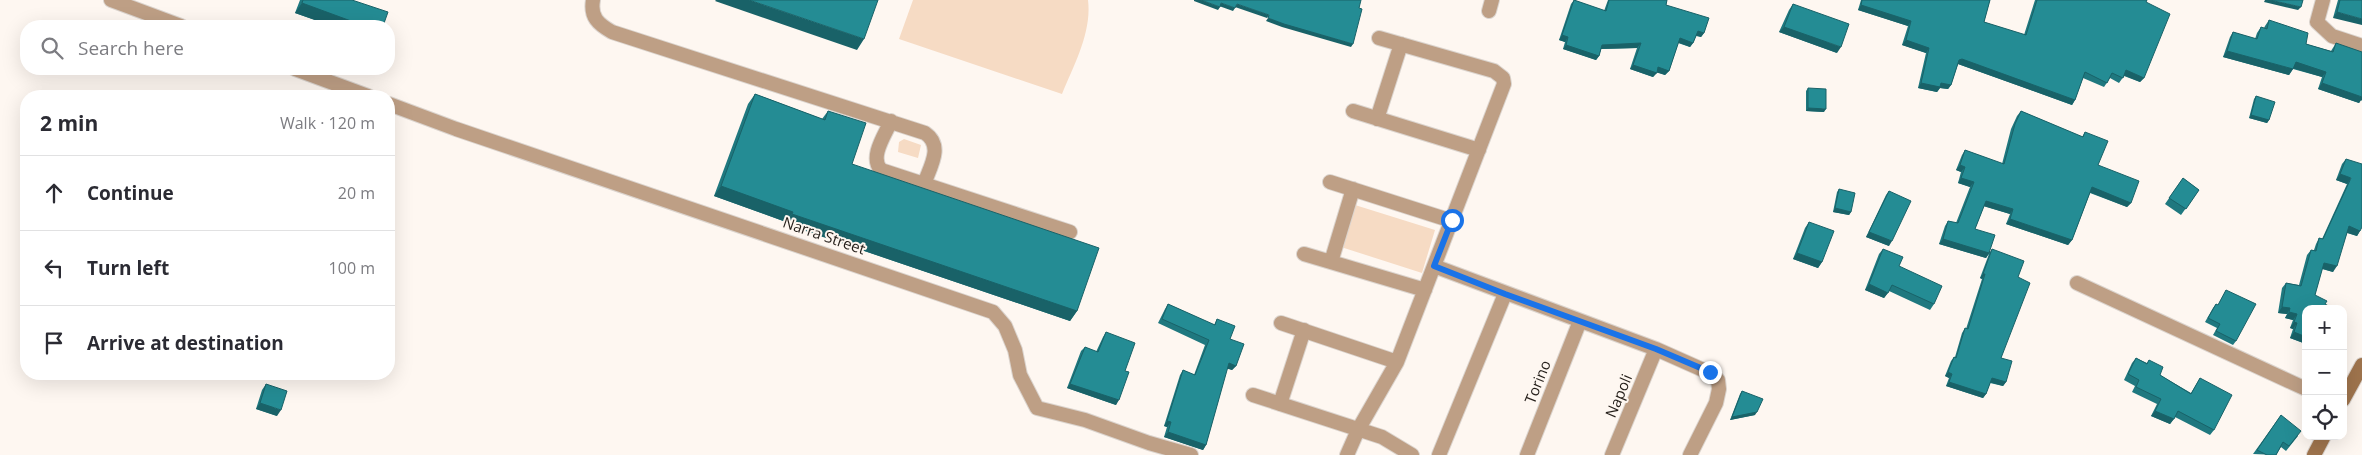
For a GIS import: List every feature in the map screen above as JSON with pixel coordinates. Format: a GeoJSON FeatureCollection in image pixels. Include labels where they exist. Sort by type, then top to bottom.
{"type":"FeatureCollection","features":[{"type":"Feature","properties":{"kind":"main road"},"geometry":{"type":"LineString","coordinates":[[2346,395],[2362,365]]}},
{"type":"Feature","properties":{"kind":"main road"},"geometry":{"type":"LineString","coordinates":[[2314,455],[2322,440]]}},
{"type":"Feature","properties":{"kind":"street"},"geometry":{"type":"LineString","coordinates":[[111,0],[165,20]]}},
{"type":"Feature","properties":{"kind":"street"},"geometry":{"type":"LineString","coordinates":[[593,0],[591,8],[594,19],[600,26],[612,32],[925,133],[936,144],[935,153],[924,184]]}},
{"type":"Feature","properties":{"kind":"street"},"geometry":{"type":"LineString","coordinates":[[2323,0],[2317,22],[2332,36],[2362,46]]}},
{"type":"Feature","properties":{"kind":"street"},"geometry":{"type":"LineString","coordinates":[[1347,455],[1358,430],[1398,362],[1504,84],[1503,78],[1494,71],[1379,38]]}},
{"type":"Feature","properties":{"kind":"street"},"geometry":{"type":"LineString","coordinates":[[1377,119],[1401,44]]}},
{"type":"Feature","properties":{"kind":"street"},"geometry":{"type":"LineString","coordinates":[[311,75],[352,90]]}},
{"type":"Feature","properties":{"kind":"street","name":"Narra Street"},"geometry":{"type":"LineString","coordinates":[[395,106],[456,129],[993,312],[1006,326],[1015,350],[1020,375],[1037,408],[1085,420],[1149,443],[1191,455]]}},
{"type":"Feature","properties":{"kind":"street"},"geometry":{"type":"LineString","coordinates":[[1353,111],[1479,150]]}},
{"type":"Feature","properties":{"kind":"street"},"geometry":{"type":"LineString","coordinates":[[891,121],[876,158],[877,165],[881,170],[1070,232]]}},
{"type":"Feature","properties":{"kind":"street"},"geometry":{"type":"LineString","coordinates":[[1330,182],[1452,220]]}},
{"type":"Feature","properties":{"kind":"street"},"geometry":{"type":"LineString","coordinates":[[1331,262],[1353,189]]}},
{"type":"Feature","properties":{"kind":"street"},"geometry":{"type":"LineString","coordinates":[[1304,254],[1425,290]]}},
{"type":"Feature","properties":{"kind":"street"},"geometry":{"type":"LineString","coordinates":[[1434,266],[1700,366],[1718,380],[1719,389],[1716,403],[1690,455]]}},
{"type":"Feature","properties":{"kind":"street"},"geometry":{"type":"LineString","coordinates":[[2077,283],[2302,387]]}},
{"type":"Feature","properties":{"kind":"street"},"geometry":{"type":"LineString","coordinates":[[1439,455],[1505,294]]}},
{"type":"Feature","properties":{"kind":"street","name":"Torino"},"geometry":{"type":"LineString","coordinates":[[1527,455],[1580,321]]}},
{"type":"Feature","properties":{"kind":"street"},"geometry":{"type":"LineString","coordinates":[[1281,323],[1398,362]]}},
{"type":"Feature","properties":{"kind":"street"},"geometry":{"type":"LineString","coordinates":[[1280,404],[1304,330]]}},
{"type":"Feature","properties":{"kind":"street","name":"Napoli"},"geometry":{"type":"LineString","coordinates":[[1612,455],[1656,349]]}},
{"type":"Feature","properties":{"kind":"street"},"geometry":{"type":"LineString","coordinates":[[1253,395],[1382,438],[1412,455]]}},
{"type":"Feature","properties":{"kind":"shaded area"},"geometry":{"type":"Polygon","coordinates":[[[913,0],[1088,0],[1089,12],[1085,36],[1062,94],[899,39],[913,0]]]}},
{"type":"Feature","properties":{"kind":"shaded area"},"geometry":{"type":"Polygon","coordinates":[[[904,139],[921,145],[918,158],[898,152],[899,142],[904,139]]]}},
{"type":"Feature","properties":{"kind":"shaded area"},"geometry":{"type":"Polygon","coordinates":[[[1355,205],[1435,230],[1422,273],[1341,247],[1355,205]]]}},
{"type":"Feature","properties":{"kind":"building"},"geometry":{"type":"Polygon","coordinates":[[[303,0],[352,0],[388,12],[385,20],[348,20],[302,3],[303,0]]]}},
{"type":"Feature","properties":{"kind":"building"},"geometry":{"type":"Polygon","coordinates":[[[749,0],[878,0],[864,39],[749,0]]]}},
{"type":"Feature","properties":{"kind":"building"},"geometry":{"type":"Polygon","coordinates":[[[1201,0],[1361,0],[1359,8],[1362,9],[1353,44],[1284,24],[1268,18],[1269,15],[1237,4],[1235,8],[1221,3],[1220,7],[1201,0]]]}},
{"type":"Feature","properties":{"kind":"building"},"geometry":{"type":"Polygon","coordinates":[[[1574,0],[1606,11],[1609,0],[1667,0],[1666,5],[1709,18],[1704,33],[1698,31],[1693,43],[1680,38],[1669,71],[1658,67],[1657,73],[1633,65],[1641,43],[1602,45],[1599,56],[1566,45],[1568,37],[1562,35],[1574,0]]]}},
{"type":"Feature","properties":{"kind":"building"},"geometry":{"type":"Polygon","coordinates":[[[1862,0],[1990,0],[1984,22],[2026,35],[2037,0],[2147,0],[2146,2],[2170,14],[2144,78],[2126,70],[2123,78],[2112,73],[2107,83],[2085,72],[2075,100],[1962,59],[1959,60],[1951,85],[1941,83],[1940,87],[1921,83],[1929,48],[1906,40],[1911,21],[1861,5],[1862,0]]]}},
{"type":"Feature","properties":{"kind":"building"},"geometry":{"type":"Polygon","coordinates":[[[2270,0],[2303,0],[2301,7],[2270,0]]]}},
{"type":"Feature","properties":{"kind":"building"},"geometry":{"type":"Polygon","coordinates":[[[2340,0],[2362,0],[2362,19],[2337,12],[2340,0]]]}},
{"type":"Feature","properties":{"kind":"building"},"geometry":{"type":"Polygon","coordinates":[[[1793,4],[1849,24],[1841,47],[1784,27],[1793,4]]]}},
{"type":"Feature","properties":{"kind":"building"},"geometry":{"type":"Polygon","coordinates":[[[2269,20],[2308,33],[2306,44],[2333,52],[2336,43],[2362,52],[2362,97],[2322,83],[2326,72],[2296,62],[2293,69],[2227,51],[2233,32],[2257,39],[2261,27],[2267,29],[2269,20]]]}},
{"type":"Feature","properties":{"kind":"building"},"geometry":{"type":"Polygon","coordinates":[[[1808,88],[1826,89],[1826,109],[1808,108],[1808,88]]]}},
{"type":"Feature","properties":{"kind":"building"},"geometry":{"type":"Polygon","coordinates":[[[755,94],[825,120],[828,111],[866,123],[852,164],[1099,248],[1077,311],[792,214],[793,212],[721,186],[755,94]]]}},
{"type":"Feature","properties":{"kind":"building"},"geometry":{"type":"Polygon","coordinates":[[[2256,96],[2275,102],[2269,120],[2251,115],[2256,96]]]}},
{"type":"Feature","properties":{"kind":"building"},"geometry":{"type":"Polygon","coordinates":[[[2021,111],[2083,137],[2085,132],[2108,141],[2098,165],[2139,181],[2131,203],[2092,187],[2072,240],[2010,219],[2013,209],[1986,201],[1975,229],[1995,235],[1989,253],[1943,239],[1948,221],[1958,223],[1974,182],[1961,178],[1965,167],[1960,165],[1965,150],[2004,164],[2015,124],[2021,111]]]}},
{"type":"Feature","properties":{"kind":"building"},"geometry":{"type":"Polygon","coordinates":[[[2346,159],[2362,164],[2362,227],[2360,231],[2349,226],[2337,266],[2324,263],[2315,295],[2327,301],[2325,304],[2327,305],[2302,305],[2302,335],[2294,332],[2297,323],[2294,322],[2297,314],[2289,312],[2290,308],[2282,307],[2286,283],[2301,286],[2311,250],[2316,251],[2319,238],[2323,239],[2351,178],[2340,174],[2346,159]]]}},
{"type":"Feature","properties":{"kind":"building"},"geometry":{"type":"Polygon","coordinates":[[[2183,178],[2199,190],[2186,209],[2169,198],[2183,178]]]}},
{"type":"Feature","properties":{"kind":"building"},"geometry":{"type":"Polygon","coordinates":[[[1839,189],[1855,193],[1851,212],[1835,208],[1839,189]]]}},
{"type":"Feature","properties":{"kind":"building"},"geometry":{"type":"Polygon","coordinates":[[[1889,191],[1911,201],[1892,241],[1869,232],[1889,191]]]}},
{"type":"Feature","properties":{"kind":"building"},"geometry":{"type":"Polygon","coordinates":[[[1809,222],[1834,231],[1822,262],[1797,253],[1809,222]]]}},
{"type":"Feature","properties":{"kind":"building"},"geometry":{"type":"Polygon","coordinates":[[[1883,249],[1903,257],[1899,266],[1942,286],[1934,304],[1892,285],[1888,293],[1869,284],[1883,249]]]}},
{"type":"Feature","properties":{"kind":"building"},"geometry":{"type":"Polygon","coordinates":[[[1992,249],[2024,261],[2018,277],[2030,283],[2001,358],[2012,361],[2006,382],[1992,378],[1986,394],[1949,382],[1952,374],[1948,372],[1954,357],[1956,358],[1965,328],[1968,329],[1992,249]]]}},
{"type":"Feature","properties":{"kind":"building"},"geometry":{"type":"Polygon","coordinates":[[[2226,290],[2256,304],[2236,341],[2216,331],[2220,324],[2208,318],[2226,290]]]}},
{"type":"Feature","properties":{"kind":"building"},"geometry":{"type":"Polygon","coordinates":[[[1168,304],[1215,325],[1217,319],[1235,326],[1230,339],[1244,344],[1236,366],[1229,363],[1206,445],[1168,432],[1171,422],[1167,421],[1183,370],[1195,375],[1209,340],[1162,319],[1168,304]]]}},
{"type":"Feature","properties":{"kind":"building"},"geometry":{"type":"Polygon","coordinates":[[[1106,332],[1135,343],[1125,371],[1129,372],[1119,400],[1070,384],[1085,347],[1098,352],[1106,332]]]}},
{"type":"Feature","properties":{"kind":"building"},"geometry":{"type":"Polygon","coordinates":[[[2136,358],[2147,364],[2149,360],[2163,367],[2160,375],[2191,394],[2200,378],[2232,395],[2214,430],[2178,411],[2174,419],[2155,411],[2161,399],[2136,387],[2139,380],[2128,374],[2136,358]]]}},
{"type":"Feature","properties":{"kind":"building"},"geometry":{"type":"Polygon","coordinates":[[[266,384],[287,391],[281,410],[260,403],[266,384]]]}},
{"type":"Feature","properties":{"kind":"building"},"geometry":{"type":"Polygon","coordinates":[[[1742,391],[1763,399],[1757,412],[1732,417],[1742,391]]]}},
{"type":"Feature","properties":{"kind":"building"},"geometry":{"type":"Polygon","coordinates":[[[2281,415],[2301,431],[2289,446],[2283,442],[2276,455],[2267,455],[2257,450],[2281,415]]]}},
{"type":"Feature","properties":{"kind":"route"},"geometry":{"type":"LineString","coordinates":[[1452,220],[1434,266],[1656,349],[1700,366],[1710,372]]}}]}
